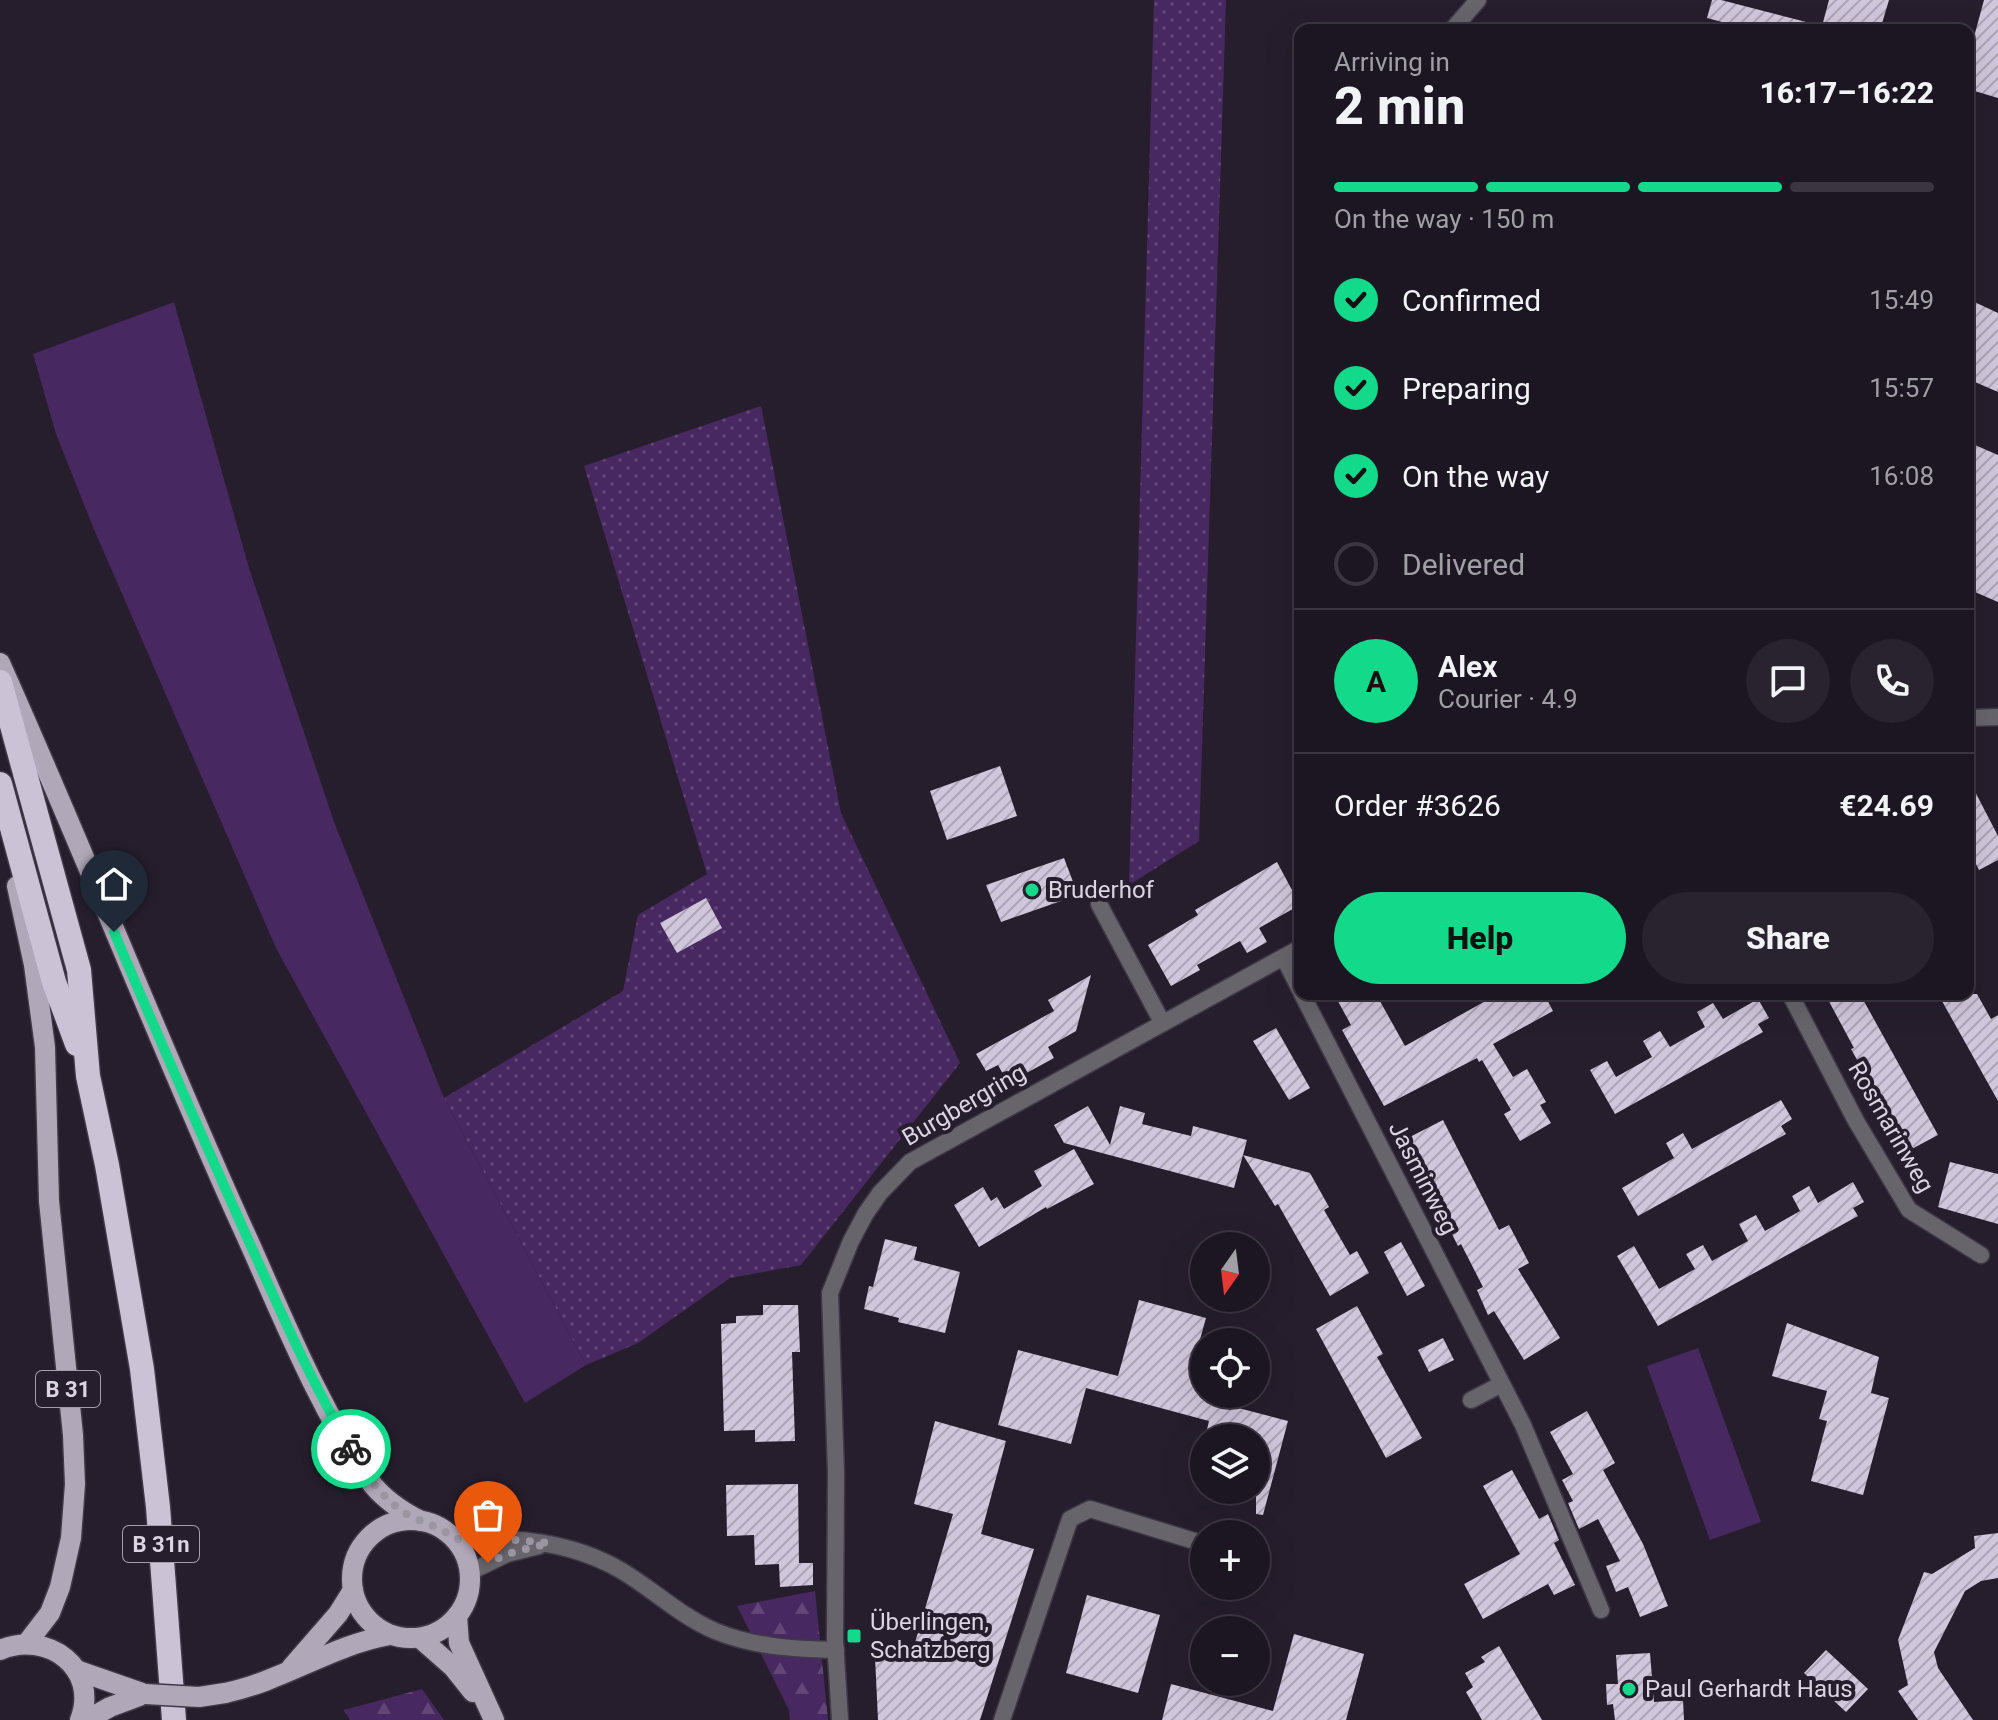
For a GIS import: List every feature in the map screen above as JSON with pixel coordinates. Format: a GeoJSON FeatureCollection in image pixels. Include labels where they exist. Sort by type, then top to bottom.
{"type":"FeatureCollection","features":[{"type":"Feature","properties":{"kind":"highway","name":"B 31n"},"geometry":{"type":"LineString","coordinates":[[0,682],[79,970],[88,1076],[107,1165],[142,1369],[158,1507],[174,1720]]}},
{"type":"Feature","properties":{"kind":"highway","name":"B 31n"},"geometry":{"type":"LineString","coordinates":[[0,784],[54,982],[88,1076]]}},
{"type":"Feature","properties":{"kind":"main road"},"geometry":{"type":"LineString","coordinates":[[0,663],[54,783],[166,1057],[322,1400],[370,1481],[393,1504],[455,1539],[470,1572],[468,1595],[457,1616],[434,1634],[420,1638],[390,1635],[342,1648],[257,1685],[225,1693],[199,1697],[145,1694],[76,1670]]}},
{"type":"Feature","properties":{"kind":"main road","name":"B 31"},"geometry":{"type":"LineString","coordinates":[[0,784],[34,965],[45,1047],[49,1201],[73,1435],[75,1484],[71,1538],[60,1587],[50,1613],[27,1643]]}},
{"type":"Feature","properties":{"kind":"main road"},"geometry":{"type":"LineString","coordinates":[[390,1635],[366,1617],[353,1590],[354,1562],[369,1537],[393,1523],[421,1521]]}},
{"type":"Feature","properties":{"kind":"main road"},"geometry":{"type":"LineString","coordinates":[[287,1673],[338,1614],[353,1590]]}},
{"type":"Feature","properties":{"kind":"main road"},"geometry":{"type":"LineString","coordinates":[[457,1616],[459,1643],[491,1715]]}},
{"type":"Feature","properties":{"kind":"main road"},"geometry":{"type":"LineString","coordinates":[[420,1638],[453,1667],[491,1715]]}},
{"type":"Feature","properties":{"kind":"main road"},"geometry":{"type":"LineString","coordinates":[[0,1650],[27,1643],[55,1650],[76,1670],[82,1683],[84,1698],[80,1720]]}},
{"type":"Feature","properties":{"kind":"main road"},"geometry":{"type":"LineString","coordinates":[[87,1720],[110,1707],[145,1694]]}},
{"type":"Feature","properties":{"kind":"street"},"geometry":{"type":"LineString","coordinates":[[1457,24],[1478,0]]}},
{"type":"Feature","properties":{"kind":"street"},"geometry":{"type":"LineString","coordinates":[[1974,718],[1998,717]]}},
{"type":"Feature","properties":{"kind":"street"},"geometry":{"type":"LineString","coordinates":[[1099,904],[1162,1022]]}},
{"type":"Feature","properties":{"kind":"street","name":"Burgbergring"},"geometry":{"type":"LineString","coordinates":[[840,1720],[830,1293],[851,1241],[880,1193],[910,1162],[1294,952]]}},
{"type":"Feature","properties":{"kind":"street","name":"Jasminweg"},"geometry":{"type":"LineString","coordinates":[[1284,958],[1294,978]]}},
{"type":"Feature","properties":{"kind":"street","name":"Jasminweg"},"geometry":{"type":"LineString","coordinates":[[1305,1000],[1523,1425],[1601,1610]]}},
{"type":"Feature","properties":{"kind":"street","name":"Rosmarinweg"},"geometry":{"type":"LineString","coordinates":[[1793,1000],[1856,1121],[1909,1210],[1981,1255]]}},
{"type":"Feature","properties":{"kind":"street"},"geometry":{"type":"LineString","coordinates":[[1471,1400],[1500,1385]]}},
{"type":"Feature","properties":{"kind":"street"},"geometry":{"type":"LineString","coordinates":[[1002,1720],[1070,1519],[1090,1509],[1190,1540]]}},
{"type":"Feature","properties":{"kind":"street"},"geometry":{"type":"LineString","coordinates":[[455,1539],[549,1543],[575,1550],[620,1570],[674,1609],[727,1635],[761,1645],[836,1650]]}},
{"type":"Feature","properties":{"kind":"street"},"geometry":{"type":"LineString","coordinates":[[470,1572],[507,1554],[549,1543]]}},
{"type":"Feature","properties":{"kind":"green space"},"geometry":{"type":"Polygon","coordinates":[[[1154,0],[1226,0],[1199,841],[1129,885],[1154,0]]]}},
{"type":"Feature","properties":{"kind":"green space"},"geometry":{"type":"Polygon","coordinates":[[[174,302],[249,568],[334,822],[444,1098],[586,1365],[525,1403],[276,948],[93,527],[56,434],[33,354],[174,302]]]}},
{"type":"Feature","properties":{"kind":"green space"},"geometry":{"type":"Polygon","coordinates":[[[761,406],[841,813],[960,1063],[801,1265],[730,1278],[638,1343],[586,1365],[444,1098],[623,991],[638,915],[707,874],[584,466],[761,406]]]}},
{"type":"Feature","properties":{"kind":"green space"},"geometry":{"type":"Polygon","coordinates":[[[1698,1348],[1761,1522],[1710,1540],[1647,1366],[1698,1348]]]}},
{"type":"Feature","properties":{"kind":"green space"},"geometry":{"type":"Polygon","coordinates":[[[815,1591],[828,1720],[790,1720],[789,1710],[737,1606],[815,1591]]]}},
{"type":"Feature","properties":{"kind":"green space"},"geometry":{"type":"Polygon","coordinates":[[[422,1689],[444,1720],[350,1720],[344,1710],[422,1689]]]}},
{"type":"Feature","properties":{"kind":"building"},"geometry":{"type":"Polygon","coordinates":[[[1712,0],[1721,0],[1810,23],[1730,24],[1707,18],[1712,0]]]}},
{"type":"Feature","properties":{"kind":"building"},"geometry":{"type":"Polygon","coordinates":[[[1829,0],[1889,0],[1882,24],[1823,24],[1829,0]]]}},
{"type":"Feature","properties":{"kind":"building"},"geometry":{"type":"Polygon","coordinates":[[[1984,0],[1998,0],[1998,98],[1974,91],[1974,37],[1984,0]]]}},
{"type":"Feature","properties":{"kind":"building"},"geometry":{"type":"Polygon","coordinates":[[[1974,302],[1998,313],[1998,392],[1974,382],[1974,302]]]}},
{"type":"Feature","properties":{"kind":"building"},"geometry":{"type":"Polygon","coordinates":[[[1974,445],[1998,455],[1998,602],[1974,592],[1974,445]]]}},
{"type":"Feature","properties":{"kind":"building"},"geometry":{"type":"Polygon","coordinates":[[[1000,766],[1017,816],[947,840],[930,791],[1000,766]]]}},
{"type":"Feature","properties":{"kind":"building"},"geometry":{"type":"Polygon","coordinates":[[[1974,790],[1998,836],[1998,860],[1979,870],[1974,860],[1974,790]]]}},
{"type":"Feature","properties":{"kind":"building","name":"Bruderhof"},"geometry":{"type":"Polygon","coordinates":[[[1064,858],[1078,895],[1001,922],[986,885],[1064,858]]]}},
{"type":"Feature","properties":{"kind":"building"},"geometry":{"type":"Polygon","coordinates":[[[1277,862],[1294,894],[1294,908],[1259,928],[1267,942],[1247,953],[1240,941],[1197,965],[1200,970],[1171,986],[1148,945],[1198,915],[1195,910],[1277,862]]]}},
{"type":"Feature","properties":{"kind":"building"},"geometry":{"type":"Polygon","coordinates":[[[706,898],[722,928],[677,953],[660,923],[706,898]]]}},
{"type":"Feature","properties":{"kind":"building"},"geometry":{"type":"Polygon","coordinates":[[[1091,975],[1076,1031],[1048,1047],[1054,1058],[1008,1083],[998,1065],[986,1071],[976,1054],[1054,1011],[1048,1000],[1091,975]]]}},
{"type":"Feature","properties":{"kind":"building"},"geometry":{"type":"Polygon","coordinates":[[[1974,994],[1977,994],[1991,1019],[1998,1015],[1998,1101],[1941,1000],[1974,1000],[1974,994]]]}},
{"type":"Feature","properties":{"kind":"building"},"geometry":{"type":"Polygon","coordinates":[[[1337,1000],[1379,1000],[1405,1046],[1487,1000],[1547,1000],[1553,1011],[1493,1044],[1513,1077],[1527,1069],[1546,1102],[1540,1105],[1551,1123],[1520,1141],[1504,1114],[1511,1110],[1482,1060],[1479,1062],[1477,1058],[1384,1106],[1342,1030],[1351,1025],[1337,1000]]]}},
{"type":"Feature","properties":{"kind":"building"},"geometry":{"type":"Polygon","coordinates":[[[1756,1000],[1769,1018],[1758,1024],[1763,1032],[1615,1114],[1590,1070],[1607,1061],[1616,1077],[1652,1057],[1643,1041],[1660,1031],[1670,1047],[1705,1027],[1697,1012],[1713,1003],[1723,1019],[1756,1000]]]}},
{"type":"Feature","properties":{"kind":"building"},"geometry":{"type":"Polygon","coordinates":[[[1828,1000],[1863,1000],[1938,1135],[1908,1151],[1851,1049],[1854,1048],[1828,1000]]]}},
{"type":"Feature","properties":{"kind":"building"},"geometry":{"type":"Polygon","coordinates":[[[1276,1028],[1310,1088],[1289,1100],[1253,1041],[1276,1028]]]}},
{"type":"Feature","properties":{"kind":"building"},"geometry":{"type":"Polygon","coordinates":[[[1781,1100],[1792,1119],[1781,1126],[1786,1134],[1638,1216],[1622,1188],[1674,1158],[1666,1143],[1683,1133],[1692,1149],[1781,1100]]]}},
{"type":"Feature","properties":{"kind":"building"},"geometry":{"type":"Polygon","coordinates":[[[1088,1106],[1110,1145],[1120,1106],[1145,1113],[1142,1124],[1191,1136],[1193,1126],[1247,1140],[1234,1188],[1064,1143],[1054,1125],[1088,1106]]]}},
{"type":"Feature","properties":{"kind":"building"},"geometry":{"type":"Polygon","coordinates":[[[1443,1120],[1499,1230],[1509,1225],[1529,1263],[1518,1269],[1560,1338],[1524,1360],[1494,1311],[1488,1315],[1477,1290],[1483,1287],[1461,1244],[1458,1246],[1404,1140],[1443,1120]]]}},
{"type":"Feature","properties":{"kind":"building"},"geometry":{"type":"Polygon","coordinates":[[[1074,1149],[1094,1184],[1046,1207],[979,1247],[954,1205],[983,1187],[991,1201],[997,1197],[1004,1209],[1042,1186],[1034,1171],[1074,1149]]]}},
{"type":"Feature","properties":{"kind":"building"},"geometry":{"type":"Polygon","coordinates":[[[1243,1155],[1310,1173],[1329,1207],[1324,1210],[1350,1255],[1357,1251],[1369,1273],[1330,1296],[1278,1204],[1275,1206],[1243,1155]]]}},
{"type":"Feature","properties":{"kind":"building"},"geometry":{"type":"Polygon","coordinates":[[[1950,1162],[1998,1174],[1998,1224],[1938,1207],[1950,1162]]]}},
{"type":"Feature","properties":{"kind":"building"},"geometry":{"type":"Polygon","coordinates":[[[1853,1182],[1864,1202],[1853,1208],[1858,1216],[1658,1326],[1617,1256],[1634,1246],[1659,1289],[1695,1269],[1686,1254],[1703,1245],[1712,1261],[1748,1241],[1739,1224],[1756,1215],[1765,1231],[1800,1211],[1792,1196],[1809,1186],[1818,1203],[1853,1182]]]}},
{"type":"Feature","properties":{"kind":"building"},"geometry":{"type":"Polygon","coordinates":[[[885,1239],[917,1247],[914,1260],[960,1272],[945,1333],[898,1322],[899,1318],[864,1309],[885,1239]]]}},
{"type":"Feature","properties":{"kind":"building"},"geometry":{"type":"Polygon","coordinates":[[[1401,1242],[1425,1286],[1407,1296],[1384,1252],[1401,1242]]]}},
{"type":"Feature","properties":{"kind":"building"},"geometry":{"type":"Polygon","coordinates":[[[1139,1300],[1206,1318],[1203,1328],[1190,1328],[1190,1408],[1238,1408],[1288,1421],[1270,1489],[1270,1424],[1208,1424],[1209,1421],[1086,1388],[1071,1444],[998,1425],[1018,1350],[1118,1376],[1139,1300]]]}},
{"type":"Feature","properties":{"kind":"building"},"geometry":{"type":"Polygon","coordinates":[[[763,1305],[798,1305],[800,1352],[792,1352],[795,1441],[755,1442],[755,1430],[724,1431],[721,1324],[736,1323],[736,1316],[763,1315],[763,1305]]]}},
{"type":"Feature","properties":{"kind":"building"},"geometry":{"type":"Polygon","coordinates":[[[1357,1306],[1383,1354],[1377,1357],[1422,1438],[1386,1458],[1316,1329],[1357,1306]]]}},
{"type":"Feature","properties":{"kind":"building"},"geometry":{"type":"Polygon","coordinates":[[[1787,1323],[1879,1357],[1871,1393],[1889,1398],[1863,1495],[1811,1481],[1827,1421],[1819,1419],[1827,1391],[1772,1376],[1787,1323]]]}},
{"type":"Feature","properties":{"kind":"building"},"geometry":{"type":"Polygon","coordinates":[[[1443,1338],[1454,1360],[1429,1372],[1418,1350],[1443,1338]]]}},
{"type":"Feature","properties":{"kind":"building"},"geometry":{"type":"Polygon","coordinates":[[[1587,1411],[1615,1463],[1603,1470],[1643,1544],[1668,1606],[1640,1617],[1628,1587],[1616,1592],[1606,1566],[1620,1561],[1598,1519],[1579,1529],[1568,1503],[1573,1501],[1562,1480],[1573,1474],[1550,1432],[1587,1411]]]}},
{"type":"Feature","properties":{"kind":"building"},"geometry":{"type":"Polygon","coordinates":[[[935,1421],[1006,1441],[981,1534],[1034,1549],[980,1720],[878,1720],[875,1657],[911,1656],[953,1514],[914,1504],[935,1421]]]}},
{"type":"Feature","properties":{"kind":"building"},"geometry":{"type":"Polygon","coordinates":[[[1512,1470],[1539,1519],[1548,1514],[1559,1540],[1554,1543],[1575,1585],[1554,1595],[1548,1584],[1483,1619],[1464,1584],[1520,1554],[1483,1486],[1512,1470]]]}},
{"type":"Feature","properties":{"kind":"building"},"geometry":{"type":"Polygon","coordinates":[[[798,1484],[799,1563],[813,1563],[813,1585],[780,1587],[779,1564],[755,1565],[754,1535],[727,1536],[726,1485],[798,1484]]]}},
{"type":"Feature","properties":{"kind":"building"},"geometry":{"type":"Polygon","coordinates":[[[1256,1504],[1266,1504],[1263,1515],[1256,1514],[1256,1504]]]}},
{"type":"Feature","properties":{"kind":"building"},"geometry":{"type":"Polygon","coordinates":[[[1998,1533],[1998,1578],[1981,1581],[1965,1591],[1934,1652],[1938,1668],[1973,1720],[1918,1720],[1898,1691],[1908,1685],[1898,1640],[1924,1572],[1932,1574],[1975,1548],[1974,1536],[1998,1533]]]}},
{"type":"Feature","properties":{"kind":"building"},"geometry":{"type":"Polygon","coordinates":[[[1087,1595],[1160,1615],[1138,1693],[1066,1673],[1087,1595]]]}},
{"type":"Feature","properties":{"kind":"building"},"geometry":{"type":"Polygon","coordinates":[[[1294,1634],[1364,1654],[1346,1720],[1162,1720],[1171,1684],[1190,1689],[1190,1696],[1216,1696],[1273,1711],[1294,1634]]]}},
{"type":"Feature","properties":{"kind":"building"},"geometry":{"type":"Polygon","coordinates":[[[1499,1646],[1542,1720],[1482,1720],[1466,1692],[1473,1687],[1465,1673],[1485,1662],[1481,1657],[1499,1646]]]}},
{"type":"Feature","properties":{"kind":"building"},"geometry":{"type":"Polygon","coordinates":[[[1826,1650],[1868,1689],[1846,1712],[1804,1673],[1826,1650]]]}},
{"type":"Feature","properties":{"kind":"building","name":"Paul Gerhardt Haus"},"geometry":{"type":"Polygon","coordinates":[[[1650,1653],[1654,1702],[1683,1700],[1684,1720],[1615,1720],[1613,1704],[1607,1705],[1606,1684],[1618,1684],[1616,1655],[1650,1653]]]}},
{"type":"Feature","properties":{"kind":"way so far"},"geometry":{"type":"LineString","coordinates":[[351,1449],[370,1481],[393,1504],[455,1539],[549,1543],[507,1554],[488,1563]]}},
{"type":"Feature","properties":{"kind":"place","name":"Bruderhof"},"geometry":{"type":"Point","coordinates":[1032,890]}},
{"type":"Feature","properties":{"kind":"place","name":"Überlingen, Schatzberg"},"geometry":{"type":"Point","coordinates":[854,1636]}},
{"type":"Feature","properties":{"kind":"place","name":"Paul Gerhardt Haus"},"geometry":{"type":"Point","coordinates":[1629,1689]}},
{"type":"Feature","properties":{"kind":"route"},"geometry":{"type":"LineString","coordinates":[[114,932],[166,1057],[293,1340],[322,1400],[351,1449]]}}]}
